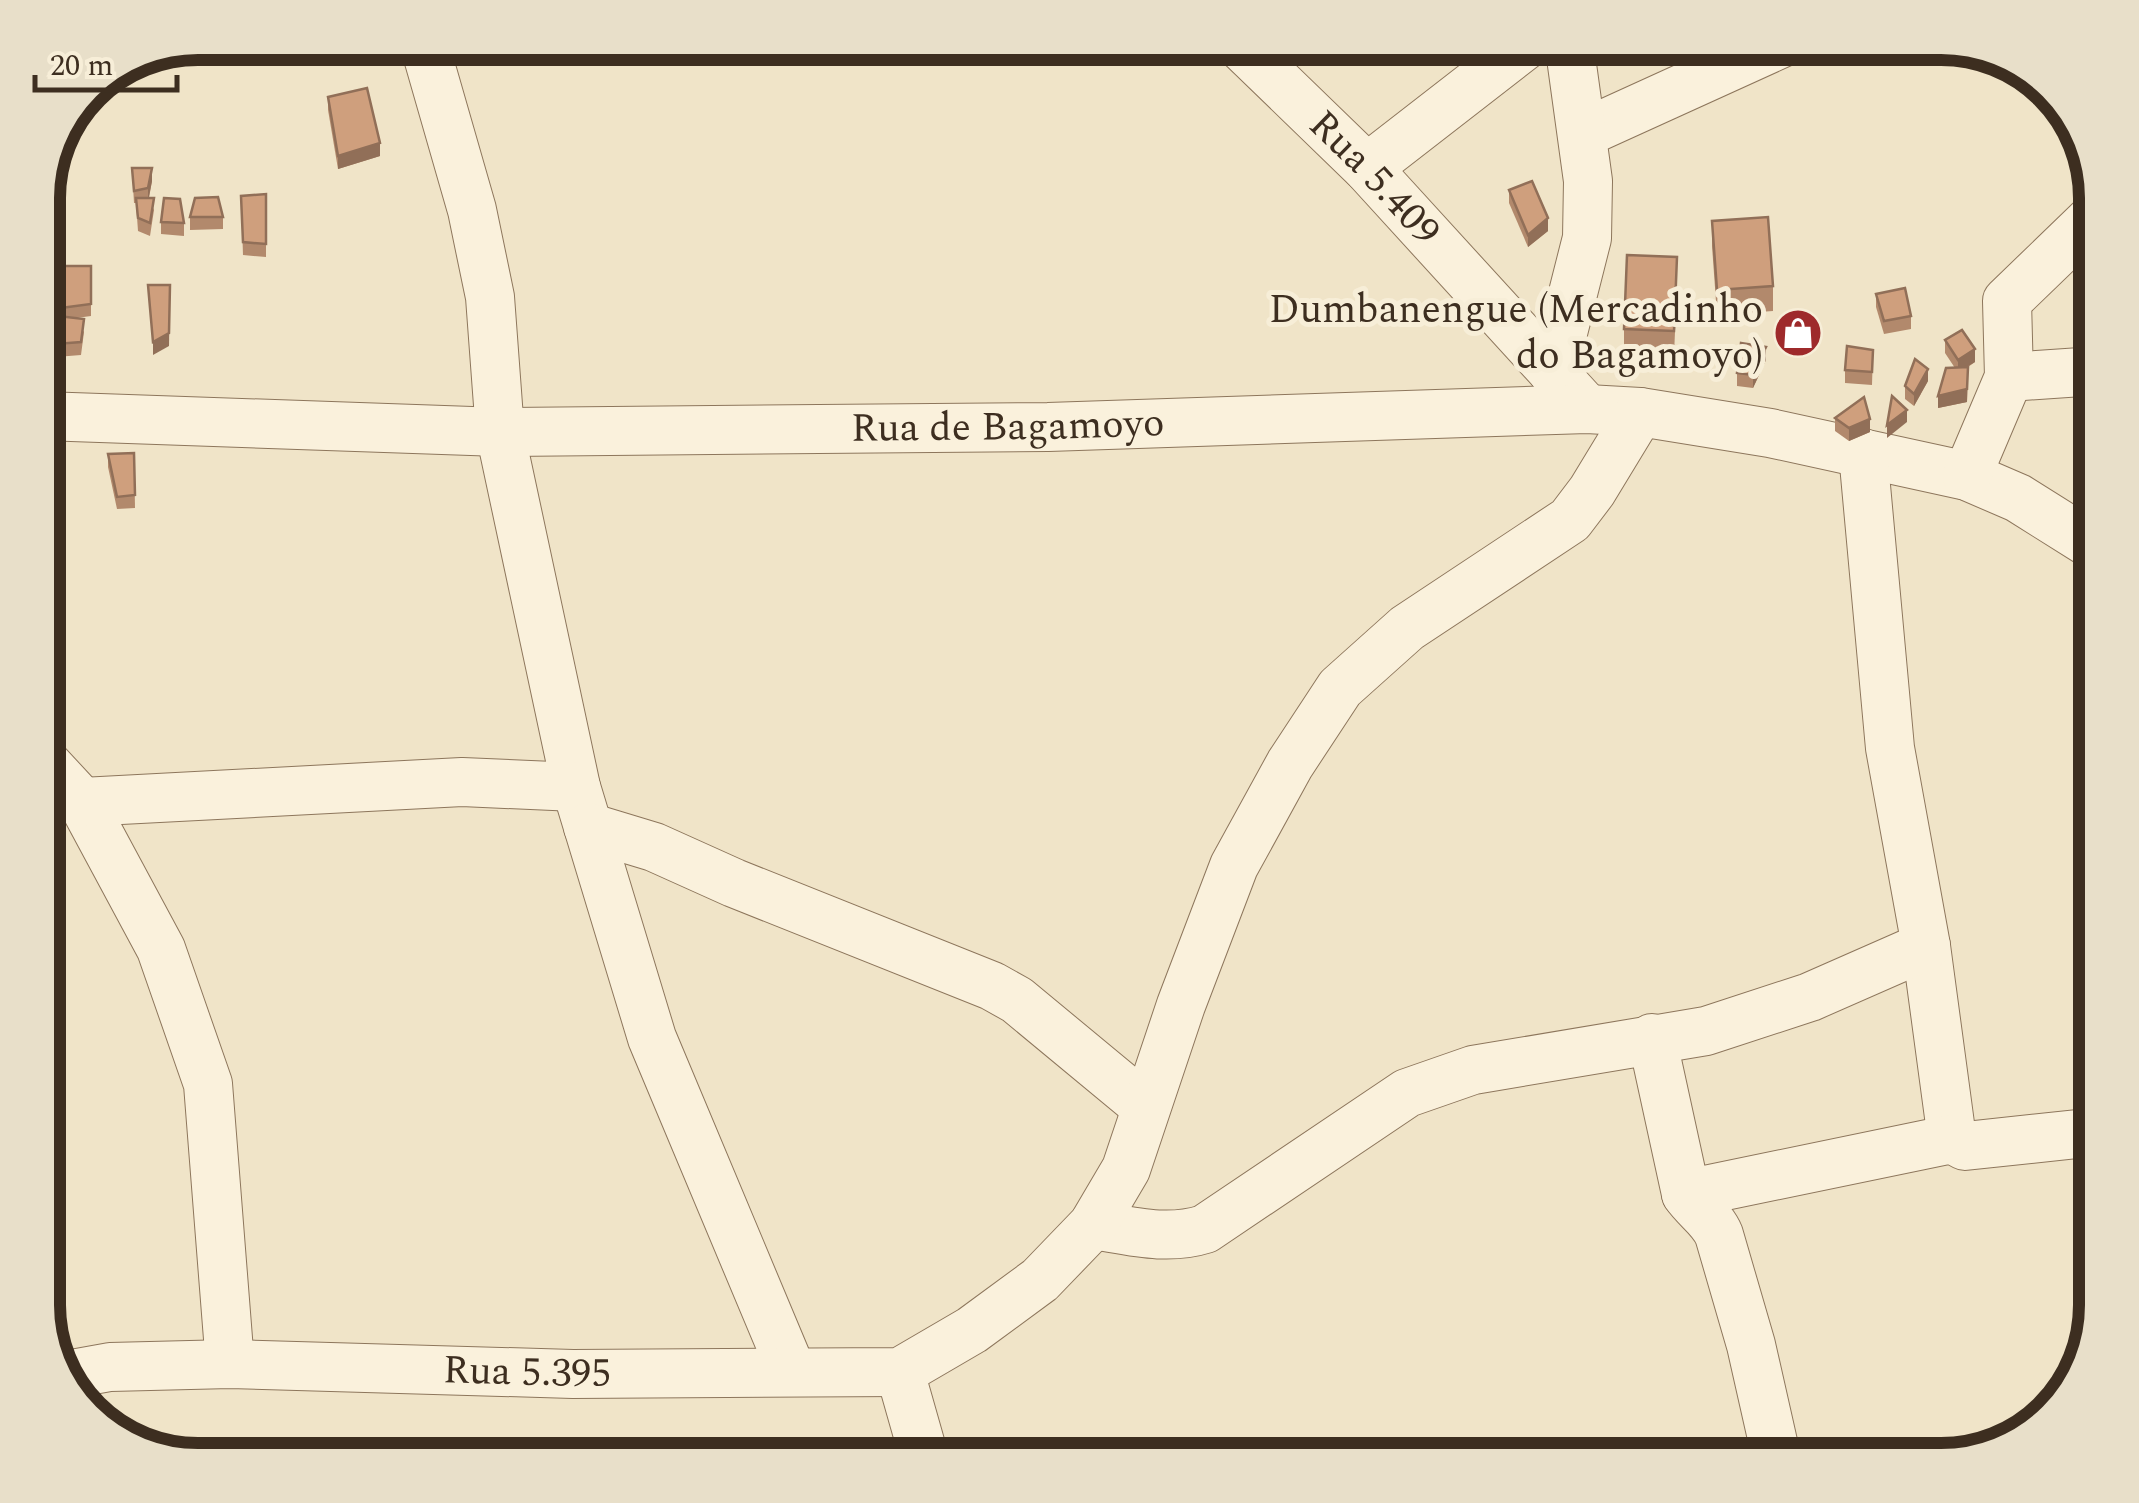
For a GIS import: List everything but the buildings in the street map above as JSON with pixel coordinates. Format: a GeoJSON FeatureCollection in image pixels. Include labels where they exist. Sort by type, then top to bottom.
{"type":"FeatureCollection","features":[{"type":"Feature","properties":{"kind":"street"},"geometry":{"type":"LineString","coordinates":[[429,60],[472,210],[490,297],[500,432],[582,807],[652,1038],[792,1372]]}},
{"type":"Feature","properties":{"kind":"street","name":"Rua 5.409"},"geometry":{"type":"LineString","coordinates":[[1256,60],[1367,168],[1586,408]]}},
{"type":"Feature","properties":{"kind":"street"},"geometry":{"type":"LineString","coordinates":[[1367,168],[1533,60]]}},
{"type":"Feature","properties":{"kind":"street"},"geometry":{"type":"LineString","coordinates":[[1553,372],[1588,238],[1588,181],[1582,134],[1563,60]]}},
{"type":"Feature","properties":{"kind":"street"},"geometry":{"type":"LineString","coordinates":[[1582,134],[1743,60]]}},
{"type":"Feature","properties":{"kind":"street"},"geometry":{"type":"LineString","coordinates":[[1967,476],[2010,377],[2007,301],[2079,231]]}},
{"type":"Feature","properties":{"kind":"street"},"geometry":{"type":"LineString","coordinates":[[2010,377],[2079,372]]}},
{"type":"Feature","properties":{"kind":"street","name":"Rua de Bagamoyo"},"geometry":{"type":"LineString","coordinates":[[60,417],[500,432],[1048,427],[1586,408],[1640,412],[1967,476],[2018,498],[2079,536]]}},
{"type":"Feature","properties":{"kind":"street"},"geometry":{"type":"LineString","coordinates":[[920,1443],[900,1372],[972,1330],[1040,1280],[1093,1224],[1126,1169],[1145,1106],[1234,866],[1290,764],[1340,688],[1408,628],[1570,520],[1640,412]]}},
{"type":"Feature","properties":{"kind":"street"},"geometry":{"type":"LineString","coordinates":[[1864,453],[1890,748],[1926,946],[1952,1140]]}},
{"type":"Feature","properties":{"kind":"street"},"geometry":{"type":"LineString","coordinates":[[60,778],[82,802],[161,949],[208,1084],[230,1364]]}},
{"type":"Feature","properties":{"kind":"street"},"geometry":{"type":"LineString","coordinates":[[82,802],[462,782],[582,807],[734,883],[992,986],[1017,1000],[1145,1106]]}},
{"type":"Feature","properties":{"kind":"street"},"geometry":{"type":"LineString","coordinates":[[1093,1224],[1158,1236],[1184,1236],[1205,1229],[1407,1093],[1472,1070],[1706,1031],[1810,997],[1926,946]]}},
{"type":"Feature","properties":{"kind":"street"},"geometry":{"type":"LineString","coordinates":[[1652,1038],[1686,1194],[1698,1212],[1713,1222],[1719,1235],[1751,1345],[1772,1443]]}},
{"type":"Feature","properties":{"kind":"street"},"geometry":{"type":"LineString","coordinates":[[1686,1194],[1952,1140],[1965,1146],[2079,1134]]}},
{"type":"Feature","properties":{"kind":"street","name":"Rua 5.395"},"geometry":{"type":"LineString","coordinates":[[78,1372],[110,1366],[230,1364],[572,1374],[900,1372]]}},
{"type":"Feature","properties":{"kind":"place","name":"Dumbanengue (Mercadinho do Bagamoyo)"},"geometry":{"type":"Point","coordinates":[1798,333]}}]}
